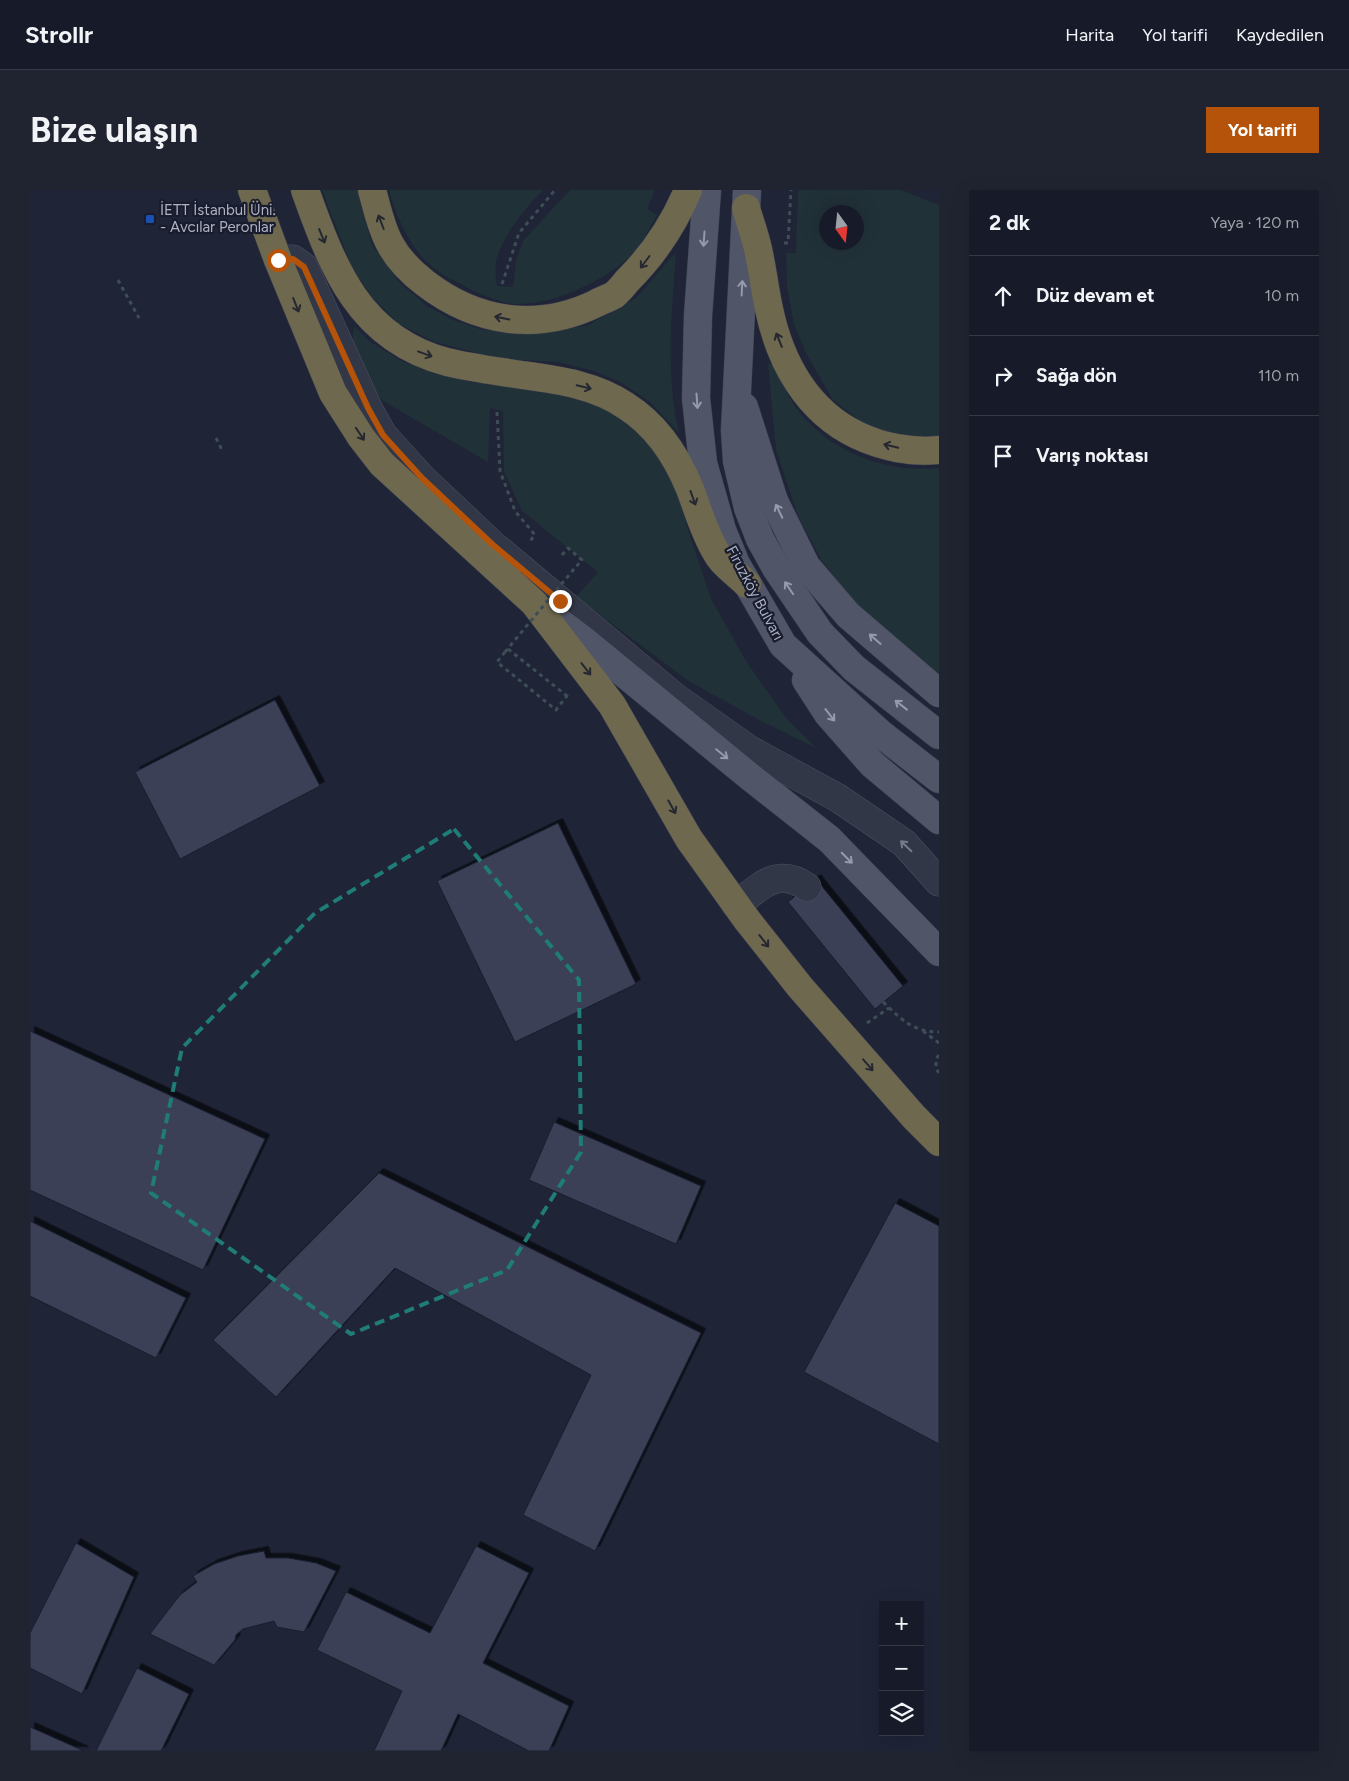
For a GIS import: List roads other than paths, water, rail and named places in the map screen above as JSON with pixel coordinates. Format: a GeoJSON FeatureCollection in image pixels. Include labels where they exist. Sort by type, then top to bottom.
{"type":"FeatureCollection","features":[{"type":"Feature","properties":{"kind":"highway"},"geometry":{"type":"LineString","coordinates":[[252,190],[278,260],[333,393],[361,437],[382,464],[534,603],[612,704],[689,839],[736,905],[800,987],[914,1117],[939,1142]]}},
{"type":"Feature","properties":{"kind":"highway"},"geometry":{"type":"LineString","coordinates":[[305,190],[322,236],[348,291],[367,315],[388,335],[416,351],[447,362],[549,379],[600,391],[628,406],[650,425],[673,454],[716,554],[747,584]]}},
{"type":"Feature","properties":{"kind":"highway"},"geometry":{"type":"LineString","coordinates":[[372,190],[378,215],[390,245],[412,273],[436,291],[465,308],[504,319],[535,321],[577,312],[614,294],[644,265],[680,210],[688,190]]}},
{"type":"Feature","properties":{"kind":"highway"},"geometry":{"type":"LineString","coordinates":[[746,199],[757,242],[775,332],[798,385],[817,408],[841,427],[868,440],[897,448],[926,451],[939,450]]}},
{"type":"Feature","properties":{"kind":"main road","name":"Firuzköy Bulvarı"},"geometry":{"type":"LineString","coordinates":[[707,190],[696,350],[696,398],[703,462],[722,530],[736,564],[783,646],[881,734],[939,779]]}},
{"type":"Feature","properties":{"kind":"main road","name":"Firuzköy Bulvarı"},"geometry":{"type":"LineString","coordinates":[[746,199],[736,430],[737,461],[748,508],[760,539],[776,568],[820,633],[847,661],[939,735]]}},
{"type":"Feature","properties":{"kind":"main road"},"geometry":{"type":"LineString","coordinates":[[738,389],[774,501],[806,566],[848,615],[939,693]]}},
{"type":"Feature","properties":{"kind":"main road"},"geometry":{"type":"LineString","coordinates":[[534,603],[588,643],[748,776],[829,839],[939,952]]}},
{"type":"Feature","properties":{"kind":"main road"},"geometry":{"type":"LineString","coordinates":[[783,646],[828,714],[872,764],[939,820]]}},
{"type":"Feature","properties":{"kind":"lane"},"geometry":{"type":"LineString","coordinates":[[278,260],[293,259],[304,267],[368,408],[383,435],[422,478],[492,544],[675,696],[750,750],[838,798],[904,843],[939,882]]}},
{"type":"Feature","properties":{"kind":"lane"},"geometry":{"type":"LineString","coordinates":[[736,905],[768,882],[785,878],[796,879],[807,887]]}},
{"type":"Feature","properties":{"kind":"place","name":"İETT İstanbul Üni. - Avcılar Peronlar"},"geometry":{"type":"Point","coordinates":[150,219]}}]}
